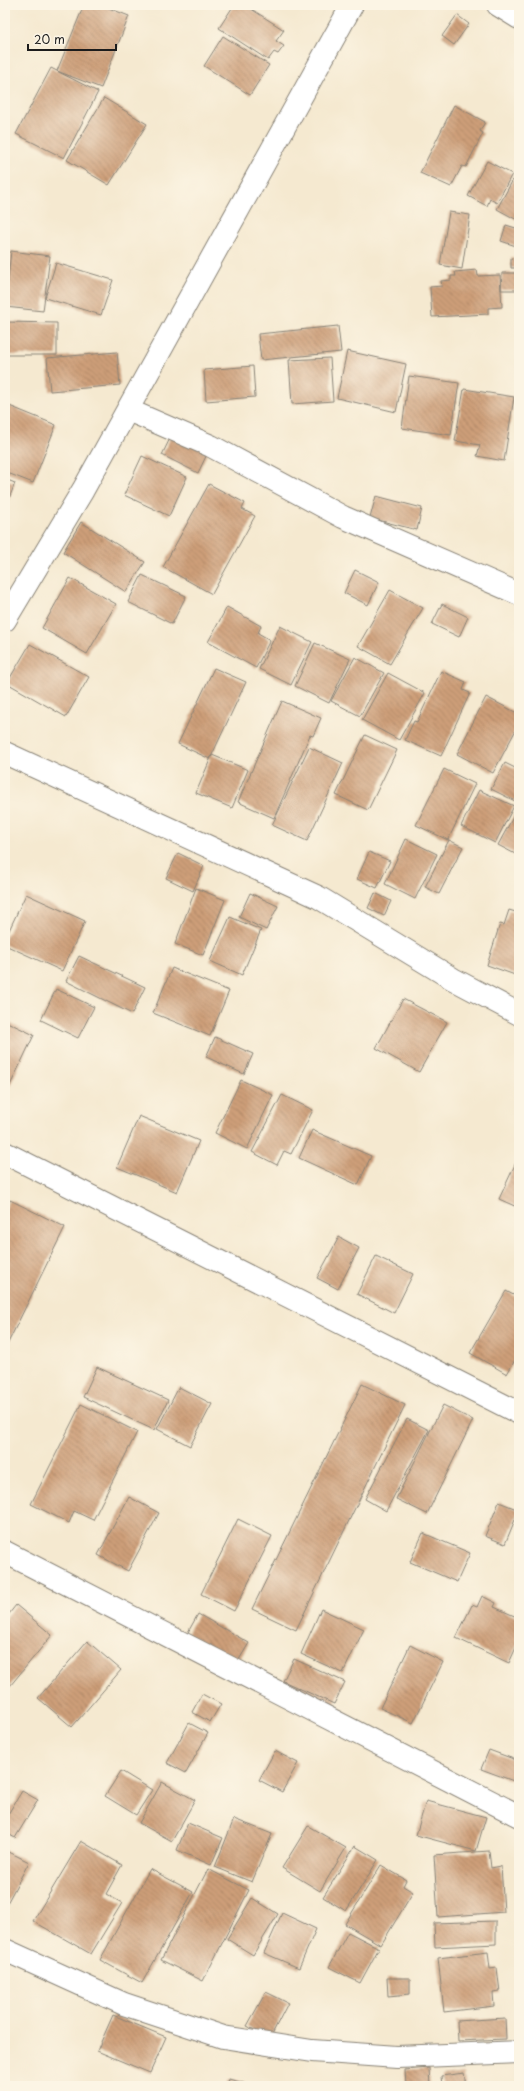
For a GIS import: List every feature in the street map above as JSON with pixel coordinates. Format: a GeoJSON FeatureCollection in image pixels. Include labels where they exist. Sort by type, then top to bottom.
{"type":"FeatureCollection","features":[{"type":"Feature","properties":{"kind":"street"},"geometry":{"type":"LineString","coordinates":[[5,620],[83,490],[352,5]]}},
{"type":"Feature","properties":{"kind":"street"},"geometry":{"type":"LineString","coordinates":[[498,5],[519,18]]}},
{"type":"Feature","properties":{"kind":"street"},"geometry":{"type":"LineString","coordinates":[[128,410],[211,446],[343,517],[519,594]]}},
{"type":"Feature","properties":{"kind":"street"},"geometry":{"type":"LineString","coordinates":[[5,753],[318,897],[453,979],[519,1014]]}},
{"type":"Feature","properties":{"kind":"street"},"geometry":{"type":"LineString","coordinates":[[5,1153],[519,1413]]}},
{"type":"Feature","properties":{"kind":"street"},"geometry":{"type":"LineString","coordinates":[[5,1552],[519,1816]]}},
{"type":"Feature","properties":{"kind":"street"},"geometry":{"type":"LineString","coordinates":[[5,1950],[124,2004],[223,2037],[312,2051],[397,2058],[519,2052]]}},
{"type":"Feature","properties":{"kind":"building"},"geometry":{"type":"Polygon","coordinates":[[[84,5],[101,5],[129,16],[101,88],[57,71],[84,5]]]}},
{"type":"Feature","properties":{"kind":"building"},"geometry":{"type":"Polygon","coordinates":[[[234,5],[245,5],[284,30],[276,41],[284,46],[278,54],[274,52],[268,60],[219,28],[234,5]]]}},
{"type":"Feature","properties":{"kind":"building"},"geometry":{"type":"Polygon","coordinates":[[[457,15],[469,24],[454,45],[442,36],[457,15]]]}},
{"type":"Feature","properties":{"kind":"building"},"geometry":{"type":"Polygon","coordinates":[[[223,36],[269,65],[250,95],[204,66],[223,36]]]}},
{"type":"Feature","properties":{"kind":"building"},"geometry":{"type":"Polygon","coordinates":[[[51,68],[98,92],[64,158],[16,134],[51,68]]]}},
{"type":"Feature","properties":{"kind":"building"},"geometry":{"type":"Polygon","coordinates":[[[104,98],[147,124],[109,185],[67,160],[104,98]]]}},
{"type":"Feature","properties":{"kind":"building"},"geometry":{"type":"Polygon","coordinates":[[[454,105],[485,122],[480,131],[483,133],[466,167],[462,166],[451,187],[420,173],[454,105]]]}},
{"type":"Feature","properties":{"kind":"building"},"geometry":{"type":"Polygon","coordinates":[[[487,161],[512,174],[497,203],[490,199],[487,206],[468,196],[487,161]]]}},
{"type":"Feature","properties":{"kind":"building"},"geometry":{"type":"Polygon","coordinates":[[[515,176],[519,177],[519,221],[497,209],[515,176]]]}},
{"type":"Feature","properties":{"kind":"building"},"geometry":{"type":"Polygon","coordinates":[[[449,212],[470,215],[462,269],[440,265],[449,212]]]}},
{"type":"Feature","properties":{"kind":"building"},"geometry":{"type":"Polygon","coordinates":[[[506,225],[519,229],[519,247],[501,241],[506,225]]]}},
{"type":"Feature","properties":{"kind":"building"},"geometry":{"type":"Polygon","coordinates":[[[11,251],[50,256],[43,311],[5,307],[11,251]]]}},
{"type":"Feature","properties":{"kind":"building"},"geometry":{"type":"Polygon","coordinates":[[[511,258],[519,259],[519,268],[511,268],[511,258]]]}},
{"type":"Feature","properties":{"kind":"building"},"geometry":{"type":"Polygon","coordinates":[[[56,263],[113,280],[101,315],[45,298],[56,263]]]}},
{"type":"Feature","properties":{"kind":"building"},"geometry":{"type":"Polygon","coordinates":[[[477,270],[478,276],[500,275],[502,307],[488,308],[488,314],[432,317],[430,287],[442,286],[441,281],[451,280],[451,276],[456,276],[455,272],[477,270]]]}},
{"type":"Feature","properties":{"kind":"building"},"geometry":{"type":"Polygon","coordinates":[[[502,273],[519,273],[519,290],[501,290],[502,273]]]}},
{"type":"Feature","properties":{"kind":"building"},"geometry":{"type":"Polygon","coordinates":[[[5,322],[57,323],[57,355],[5,355],[5,322]]]}},
{"type":"Feature","properties":{"kind":"building"},"geometry":{"type":"Polygon","coordinates":[[[338,326],[341,352],[261,360],[258,334],[338,326]]]}},
{"type":"Feature","properties":{"kind":"building"},"geometry":{"type":"Polygon","coordinates":[[[347,351],[406,364],[396,412],[337,398],[347,351]]]}},
{"type":"Feature","properties":{"kind":"building"},"geometry":{"type":"Polygon","coordinates":[[[117,352],[120,385],[50,391],[47,358],[117,352]]]}},
{"type":"Feature","properties":{"kind":"building"},"geometry":{"type":"Polygon","coordinates":[[[330,358],[333,401],[292,404],[289,360],[330,358]]]}},
{"type":"Feature","properties":{"kind":"building"},"geometry":{"type":"Polygon","coordinates":[[[253,366],[255,397],[206,401],[204,370],[253,366]]]}},
{"type":"Feature","properties":{"kind":"building"},"geometry":{"type":"Polygon","coordinates":[[[409,376],[459,383],[451,435],[402,428],[409,376]]]}},
{"type":"Feature","properties":{"kind":"building"},"geometry":{"type":"Polygon","coordinates":[[[464,389],[514,397],[504,461],[477,456],[480,445],[455,441],[464,389]]]}},
{"type":"Feature","properties":{"kind":"building"},"geometry":{"type":"Polygon","coordinates":[[[7,405],[56,425],[33,483],[5,472],[5,410],[7,405]]]}},
{"type":"Feature","properties":{"kind":"building"},"geometry":{"type":"Polygon","coordinates":[[[173,432],[209,450],[198,473],[162,455],[173,432]]]}},
{"type":"Feature","properties":{"kind":"building"},"geometry":{"type":"Polygon","coordinates":[[[142,456],[187,477],[169,516],[124,495],[142,456]]]}},
{"type":"Feature","properties":{"kind":"building"},"geometry":{"type":"Polygon","coordinates":[[[5,479],[15,483],[7,504],[5,503],[5,479]]]}},
{"type":"Feature","properties":{"kind":"building"},"geometry":{"type":"Polygon","coordinates":[[[209,484],[245,503],[242,509],[255,516],[212,594],[163,567],[209,484]]]}},
{"type":"Feature","properties":{"kind":"building"},"geometry":{"type":"Polygon","coordinates":[[[376,496],[422,508],[417,530],[370,518],[376,496]]]}},
{"type":"Feature","properties":{"kind":"building"},"geometry":{"type":"Polygon","coordinates":[[[81,522],[145,562],[126,592],[63,552],[81,522]]]}},
{"type":"Feature","properties":{"kind":"building"},"geometry":{"type":"Polygon","coordinates":[[[355,570],[379,582],[368,605],[344,593],[355,570]]]}},
{"type":"Feature","properties":{"kind":"building"},"geometry":{"type":"Polygon","coordinates":[[[142,575],[186,596],[172,624],[128,602],[142,575]]]}},
{"type":"Feature","properties":{"kind":"building"},"geometry":{"type":"Polygon","coordinates":[[[70,578],[116,604],[87,654],[42,628],[70,578]]]}},
{"type":"Feature","properties":{"kind":"building"},"geometry":{"type":"Polygon","coordinates":[[[390,590],[423,608],[390,664],[358,646],[390,590]]]}},
{"type":"Feature","properties":{"kind":"building"},"geometry":{"type":"Polygon","coordinates":[[[442,604],[468,617],[459,637],[432,624],[442,604]]]}},
{"type":"Feature","properties":{"kind":"building"},"geometry":{"type":"Polygon","coordinates":[[[227,607],[261,626],[258,633],[270,640],[256,668],[208,642],[227,607]]]}},
{"type":"Feature","properties":{"kind":"building"},"geometry":{"type":"Polygon","coordinates":[[[280,626],[312,642],[291,685],[259,669],[280,626]]]}},
{"type":"Feature","properties":{"kind":"building"},"geometry":{"type":"Polygon","coordinates":[[[315,643],[350,659],[329,703],[295,686],[315,643]]]}},
{"type":"Feature","properties":{"kind":"building"},"geometry":{"type":"Polygon","coordinates":[[[30,644],[89,677],[66,717],[7,683],[30,644]]]}},
{"type":"Feature","properties":{"kind":"building"},"geometry":{"type":"Polygon","coordinates":[[[355,657],[384,673],[360,716],[331,701],[355,657]]]}},
{"type":"Feature","properties":{"kind":"building"},"geometry":{"type":"Polygon","coordinates":[[[214,668],[246,682],[210,759],[178,744],[214,668]]]}},
{"type":"Feature","properties":{"kind":"building"},"geometry":{"type":"Polygon","coordinates":[[[441,671],[466,682],[463,690],[470,693],[441,756],[405,740],[414,721],[417,722],[441,671]]]}},
{"type":"Feature","properties":{"kind":"building"},"geometry":{"type":"Polygon","coordinates":[[[388,673],[425,693],[399,740],[362,720],[388,673]]]}},
{"type":"Feature","properties":{"kind":"building"},"geometry":{"type":"Polygon","coordinates":[[[486,697],[519,714],[519,724],[493,773],[457,754],[486,697]]]}},
{"type":"Feature","properties":{"kind":"building"},"geometry":{"type":"Polygon","coordinates":[[[282,701],[321,718],[313,736],[310,735],[274,818],[238,802],[282,701]]]}},
{"type":"Feature","properties":{"kind":"building"},"geometry":{"type":"Polygon","coordinates":[[[365,735],[397,750],[368,810],[336,795],[365,735]]]}},
{"type":"Feature","properties":{"kind":"building"},"geometry":{"type":"Polygon","coordinates":[[[309,747],[343,763],[307,841],[272,825],[309,747]]]}},
{"type":"Feature","properties":{"kind":"building"},"geometry":{"type":"Polygon","coordinates":[[[212,755],[248,770],[232,808],[196,793],[212,755]]]}},
{"type":"Feature","properties":{"kind":"building"},"geometry":{"type":"Polygon","coordinates":[[[505,763],[519,770],[519,803],[491,789],[505,763]]]}},
{"type":"Feature","properties":{"kind":"building"},"geometry":{"type":"Polygon","coordinates":[[[444,769],[475,784],[448,840],[416,825],[444,769]]]}},
{"type":"Feature","properties":{"kind":"building"},"geometry":{"type":"Polygon","coordinates":[[[479,790],[514,806],[495,843],[461,826],[479,790]]]}},
{"type":"Feature","properties":{"kind":"building"},"geometry":{"type":"Polygon","coordinates":[[[518,808],[519,809],[519,856],[498,845],[518,808]]]}},
{"type":"Feature","properties":{"kind":"building"},"geometry":{"type":"Polygon","coordinates":[[[406,839],[437,854],[415,899],[385,884],[406,839]]]}},
{"type":"Feature","properties":{"kind":"building"},"geometry":{"type":"Polygon","coordinates":[[[449,840],[463,847],[439,894],[425,887],[449,840]]]}},
{"type":"Feature","properties":{"kind":"building"},"geometry":{"type":"Polygon","coordinates":[[[369,852],[390,861],[377,888],[357,879],[369,852]]]}},
{"type":"Feature","properties":{"kind":"building"},"geometry":{"type":"Polygon","coordinates":[[[178,853],[204,866],[193,891],[166,878],[178,853]]]}},
{"type":"Feature","properties":{"kind":"building"},"geometry":{"type":"Polygon","coordinates":[[[196,888],[225,900],[203,955],[175,944],[196,888]]]}},
{"type":"Feature","properties":{"kind":"building"},"geometry":{"type":"Polygon","coordinates":[[[250,893],[278,906],[266,930],[239,917],[250,893]]]}},
{"type":"Feature","properties":{"kind":"building"},"geometry":{"type":"Polygon","coordinates":[[[375,893],[391,901],[384,916],[368,908],[375,893]]]}},
{"type":"Feature","properties":{"kind":"building"},"geometry":{"type":"Polygon","coordinates":[[[26,894],[85,921],[62,971],[5,945],[5,939],[26,894]]]}},
{"type":"Feature","properties":{"kind":"building"},"geometry":{"type":"Polygon","coordinates":[[[509,910],[519,913],[519,963],[515,975],[487,965],[500,924],[504,925],[509,910]]]}},
{"type":"Feature","properties":{"kind":"building"},"geometry":{"type":"Polygon","coordinates":[[[230,917],[261,930],[242,975],[210,961],[230,917]]]}},
{"type":"Feature","properties":{"kind":"building"},"geometry":{"type":"Polygon","coordinates":[[[79,956],[145,987],[132,1014],[66,981],[79,956]]]}},
{"type":"Feature","properties":{"kind":"building"},"geometry":{"type":"Polygon","coordinates":[[[172,968],[229,991],[210,1036],[153,1013],[172,968]]]}},
{"type":"Feature","properties":{"kind":"building"},"geometry":{"type":"Polygon","coordinates":[[[56,989],[94,1007],[78,1038],[41,1020],[56,989]]]}},
{"type":"Feature","properties":{"kind":"building"},"geometry":{"type":"Polygon","coordinates":[[[403,999],[447,1022],[419,1072],[376,1048],[403,999]]]}},
{"type":"Feature","properties":{"kind":"building"},"geometry":{"type":"Polygon","coordinates":[[[5,1021],[34,1035],[5,1096],[5,1021]]]}},
{"type":"Feature","properties":{"kind":"building"},"geometry":{"type":"Polygon","coordinates":[[[215,1037],[253,1054],[244,1074],[206,1057],[215,1037]]]}},
{"type":"Feature","properties":{"kind":"building"},"geometry":{"type":"Polygon","coordinates":[[[241,1080],[273,1095],[247,1149],[215,1133],[241,1080]]]}},
{"type":"Feature","properties":{"kind":"building"},"geometry":{"type":"Polygon","coordinates":[[[282,1095],[313,1110],[291,1154],[284,1151],[277,1165],[252,1152],[282,1095]]]}},
{"type":"Feature","properties":{"kind":"building"},"geometry":{"type":"Polygon","coordinates":[[[139,1116],[199,1141],[177,1192],[117,1167],[139,1116]]]}},
{"type":"Feature","properties":{"kind":"building"},"geometry":{"type":"Polygon","coordinates":[[[312,1130],[371,1156],[358,1185],[299,1158],[312,1130]]]}},
{"type":"Feature","properties":{"kind":"building"},"geometry":{"type":"Polygon","coordinates":[[[519,1156],[519,1208],[499,1199],[519,1156]]]}},
{"type":"Feature","properties":{"kind":"building"},"geometry":{"type":"Polygon","coordinates":[[[10,1200],[65,1227],[6,1347],[5,1210],[10,1200]]]}},
{"type":"Feature","properties":{"kind":"building"},"geometry":{"type":"Polygon","coordinates":[[[339,1237],[359,1248],[338,1289],[317,1278],[339,1237]]]}},
{"type":"Feature","properties":{"kind":"building"},"geometry":{"type":"Polygon","coordinates":[[[376,1256],[413,1274],[394,1313],[357,1294],[376,1256]]]}},
{"type":"Feature","properties":{"kind":"building"},"geometry":{"type":"Polygon","coordinates":[[[506,1291],[519,1298],[519,1353],[507,1374],[470,1353],[506,1291]]]}},
{"type":"Feature","properties":{"kind":"building"},"geometry":{"type":"Polygon","coordinates":[[[97,1367],[168,1400],[154,1430],[83,1397],[97,1367]]]}},
{"type":"Feature","properties":{"kind":"building"},"geometry":{"type":"Polygon","coordinates":[[[362,1384],[405,1405],[296,1630],[252,1609],[362,1384]]]}},
{"type":"Feature","properties":{"kind":"building"},"geometry":{"type":"Polygon","coordinates":[[[179,1387],[212,1404],[190,1446],[157,1429],[179,1387]]]}},
{"type":"Feature","properties":{"kind":"building"},"geometry":{"type":"Polygon","coordinates":[[[81,1404],[137,1432],[93,1520],[74,1511],[69,1523],[31,1504],[81,1404]]]}},
{"type":"Feature","properties":{"kind":"building"},"geometry":{"type":"Polygon","coordinates":[[[443,1405],[473,1420],[427,1514],[396,1499],[443,1405]]]}},
{"type":"Feature","properties":{"kind":"building"},"geometry":{"type":"Polygon","coordinates":[[[407,1419],[429,1430],[386,1511],[365,1499],[407,1419]]]}},
{"type":"Feature","properties":{"kind":"building"},"geometry":{"type":"Polygon","coordinates":[[[129,1497],[159,1513],[128,1571],[98,1555],[129,1497]]]}},
{"type":"Feature","properties":{"kind":"building"},"geometry":{"type":"Polygon","coordinates":[[[499,1502],[519,1510],[505,1544],[485,1536],[499,1502]]]}},
{"type":"Feature","properties":{"kind":"building"},"geometry":{"type":"Polygon","coordinates":[[[238,1519],[272,1536],[234,1611],[201,1594],[238,1519]]]}},
{"type":"Feature","properties":{"kind":"building"},"geometry":{"type":"Polygon","coordinates":[[[423,1533],[470,1553],[457,1582],[410,1562],[423,1533]]]}},
{"type":"Feature","properties":{"kind":"building"},"geometry":{"type":"Polygon","coordinates":[[[482,1596],[496,1603],[494,1607],[519,1618],[519,1641],[509,1663],[456,1638],[472,1605],[477,1607],[482,1596]]]}},
{"type":"Feature","properties":{"kind":"building"},"geometry":{"type":"Polygon","coordinates":[[[16,1605],[52,1635],[5,1692],[5,1619],[16,1605]]]}},
{"type":"Feature","properties":{"kind":"building"},"geometry":{"type":"Polygon","coordinates":[[[321,1609],[364,1629],[343,1673],[301,1654],[321,1609]]]}},
{"type":"Feature","properties":{"kind":"building"},"geometry":{"type":"Polygon","coordinates":[[[198,1614],[249,1643],[237,1663],[187,1634],[198,1614]]]}},
{"type":"Feature","properties":{"kind":"building"},"geometry":{"type":"Polygon","coordinates":[[[87,1641],[121,1670],[72,1727],[38,1698],[87,1641]]]}},
{"type":"Feature","properties":{"kind":"building"},"geometry":{"type":"Polygon","coordinates":[[[410,1645],[443,1662],[413,1723],[380,1708],[410,1645]]]}},
{"type":"Feature","properties":{"kind":"building"},"geometry":{"type":"Polygon","coordinates":[[[294,1659],[345,1682],[334,1704],[283,1681],[294,1659]]]}},
{"type":"Feature","properties":{"kind":"building"},"geometry":{"type":"Polygon","coordinates":[[[202,1694],[221,1704],[210,1722],[192,1712],[202,1694]]]}},
{"type":"Feature","properties":{"kind":"building"},"geometry":{"type":"Polygon","coordinates":[[[189,1723],[208,1733],[186,1773],[167,1763],[189,1723]]]}},
{"type":"Feature","properties":{"kind":"building"},"geometry":{"type":"Polygon","coordinates":[[[489,1750],[519,1761],[519,1783],[481,1769],[489,1750]]]}},
{"type":"Feature","properties":{"kind":"building"},"geometry":{"type":"Polygon","coordinates":[[[275,1751],[298,1763],[282,1792],[259,1780],[275,1751]]]}},
{"type":"Feature","properties":{"kind":"building"},"geometry":{"type":"Polygon","coordinates":[[[121,1771],[152,1790],[136,1815],[105,1796],[121,1771]]]}},
{"type":"Feature","properties":{"kind":"building"},"geometry":{"type":"Polygon","coordinates":[[[162,1782],[195,1800],[172,1841],[139,1823],[162,1782]]]}},
{"type":"Feature","properties":{"kind":"building"},"geometry":{"type":"Polygon","coordinates":[[[22,1791],[38,1800],[15,1838],[5,1832],[5,1819],[22,1791]]]}},
{"type":"Feature","properties":{"kind":"building"},"geometry":{"type":"Polygon","coordinates":[[[426,1801],[486,1817],[476,1851],[416,1835],[426,1801]]]}},
{"type":"Feature","properties":{"kind":"building"},"geometry":{"type":"Polygon","coordinates":[[[234,1819],[272,1834],[252,1882],[215,1867],[234,1819]]]}},
{"type":"Feature","properties":{"kind":"building"},"geometry":{"type":"Polygon","coordinates":[[[188,1823],[223,1838],[211,1865],[177,1850],[188,1823]]]}},
{"type":"Feature","properties":{"kind":"building"},"geometry":{"type":"Polygon","coordinates":[[[308,1826],[346,1848],[320,1891],[282,1868],[308,1826]]]}},
{"type":"Feature","properties":{"kind":"building"},"geometry":{"type":"Polygon","coordinates":[[[81,1841],[122,1865],[106,1894],[122,1903],[91,1954],[33,1921],[81,1841]]]}},
{"type":"Feature","properties":{"kind":"building"},"geometry":{"type":"Polygon","coordinates":[[[355,1846],[378,1860],[346,1911],[323,1897],[355,1846]]]}},
{"type":"Feature","properties":{"kind":"building"},"geometry":{"type":"Polygon","coordinates":[[[5,1850],[29,1862],[5,1907],[5,1850]]]}},
{"type":"Feature","properties":{"kind":"building"},"geometry":{"type":"Polygon","coordinates":[[[489,1851],[491,1868],[501,1866],[504,1912],[438,1917],[434,1855],[489,1851]]]}},
{"type":"Feature","properties":{"kind":"building"},"geometry":{"type":"Polygon","coordinates":[[[381,1865],[406,1880],[403,1886],[413,1892],[381,1945],[345,1924],[381,1865]]]}},
{"type":"Feature","properties":{"kind":"building"},"geometry":{"type":"Polygon","coordinates":[[[150,1869],[193,1892],[142,1983],[100,1960],[150,1869]]]}},
{"type":"Feature","properties":{"kind":"building"},"geometry":{"type":"Polygon","coordinates":[[[208,1869],[249,1890],[203,1981],[161,1960],[208,1869]]]}},
{"type":"Feature","properties":{"kind":"building"},"geometry":{"type":"Polygon","coordinates":[[[252,1898],[278,1914],[253,1955],[227,1939],[252,1898]]]}},
{"type":"Feature","properties":{"kind":"building"},"geometry":{"type":"Polygon","coordinates":[[[282,1913],[316,1929],[299,1968],[264,1953],[282,1913]]]}},
{"type":"Feature","properties":{"kind":"building"},"geometry":{"type":"Polygon","coordinates":[[[496,1921],[496,1944],[435,1947],[434,1923],[496,1921]]]}},
{"type":"Feature","properties":{"kind":"building"},"geometry":{"type":"Polygon","coordinates":[[[348,1932],[379,1948],[360,1983],[329,1967],[348,1932]]]}},
{"type":"Feature","properties":{"kind":"building"},"geometry":{"type":"Polygon","coordinates":[[[488,1952],[490,1969],[497,1968],[500,1992],[493,1993],[494,2006],[444,2012],[438,1958],[488,1952]]]}},
{"type":"Feature","properties":{"kind":"building"},"geometry":{"type":"Polygon","coordinates":[[[387,1978],[410,1978],[410,1994],[388,1996],[387,1978]]]}},
{"type":"Feature","properties":{"kind":"building"},"geometry":{"type":"Polygon","coordinates":[[[266,1992],[288,2003],[270,2038],[247,2026],[266,1992]]]}},
{"type":"Feature","properties":{"kind":"building"},"geometry":{"type":"Polygon","coordinates":[[[113,2015],[166,2037],[150,2073],[97,2051],[113,2015]]]}},
{"type":"Feature","properties":{"kind":"building"},"geometry":{"type":"Polygon","coordinates":[[[505,2018],[506,2039],[458,2041],[457,2021],[505,2018]]]}},
{"type":"Feature","properties":{"kind":"building"},"geometry":{"type":"Polygon","coordinates":[[[429,2068],[430,2086],[406,2086],[405,2070],[429,2068]]]}},
{"type":"Feature","properties":{"kind":"building"},"geometry":{"type":"Polygon","coordinates":[[[464,2073],[466,2086],[442,2086],[441,2076],[464,2073]]]}},
{"type":"Feature","properties":{"kind":"building"},"geometry":{"type":"Polygon","coordinates":[[[229,2079],[254,2086],[227,2086],[229,2079]]]}}]}
